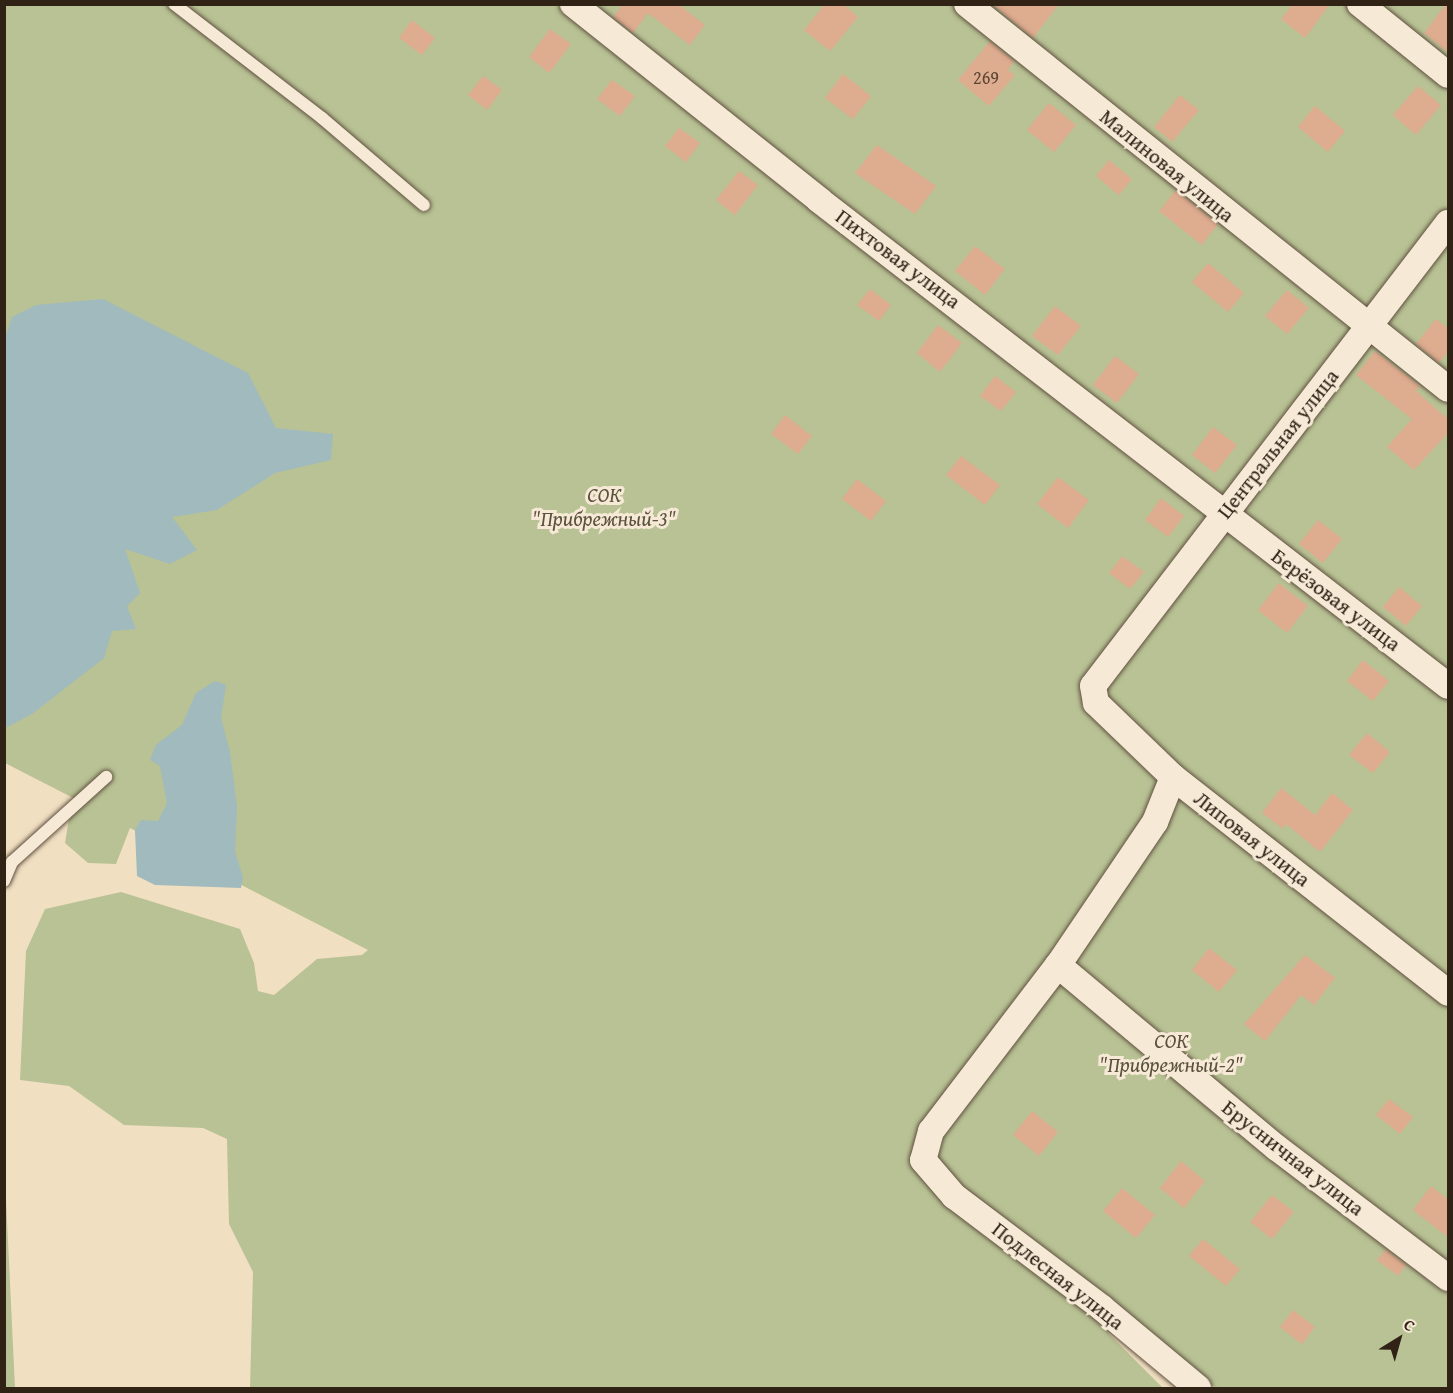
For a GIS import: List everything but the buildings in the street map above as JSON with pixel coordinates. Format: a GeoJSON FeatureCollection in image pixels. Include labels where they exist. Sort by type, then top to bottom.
{"type":"FeatureCollection","features":[{"type":"Feature","properties":{"kind":"street","name":"Пихтовая улица"},"geometry":{"type":"LineString","coordinates":[[573,4],[1223,514]]}},
{"type":"Feature","properties":{"kind":"street","name":"Малиновая улица"},"geometry":{"type":"LineString","coordinates":[[967,4],[1368,328],[1449,389]]}},
{"type":"Feature","properties":{"kind":"street"},"geometry":{"type":"LineString","coordinates":[[1360,4],[1449,75]]}},
{"type":"Feature","properties":{"kind":"street","name":"Центральная улица"},"geometry":{"type":"LineString","coordinates":[[1107,665],[1449,223]]}},
{"type":"Feature","properties":{"kind":"street","name":"Берёзовая улица"},"geometry":{"type":"LineString","coordinates":[[1223,514],[1449,686]]}},
{"type":"Feature","properties":{"kind":"street","name":"Липовая улица"},"geometry":{"type":"LineString","coordinates":[[1107,665],[1093,686],[1096,703],[1173,777],[1449,993]]}},
{"type":"Feature","properties":{"kind":"street"},"geometry":{"type":"LineString","coordinates":[[1058,965],[1155,822],[1173,777]]}},
{"type":"Feature","properties":{"kind":"street","name":"Подлесная улица"},"geometry":{"type":"LineString","coordinates":[[1058,965],[932,1131],[923,1160],[954,1196],[1102,1308],[1198,1389]]}},
{"type":"Feature","properties":{"kind":"street","name":"Брусничная улица"},"geometry":{"type":"LineString","coordinates":[[1058,965],[1277,1148],[1449,1278]]}},
{"type":"Feature","properties":{"kind":"lane"},"geometry":{"type":"LineString","coordinates":[[174,4],[322,118],[424,205]]}},
{"type":"Feature","properties":{"kind":"lane"},"geometry":{"type":"LineString","coordinates":[[4,881],[12,862],[106,777]]}},
{"type":"Feature","properties":{"kind":"green space","name":"СОК \"Прибрежный-3\""},"geometry":{"type":"Polygon","coordinates":[[[4,5],[1448,5],[1448,1388],[1217,1388],[1107,1332],[1163,1388],[250,1388],[253,1272],[229,1224],[227,1139],[203,1128],[124,1125],[69,1086],[20,1080],[26,951],[45,909],[121,892],[240,929],[254,963],[258,991],[274,995],[317,959],[362,955],[368,950],[130,828],[116,864],[88,863],[65,843],[70,813],[83,803],[5,763],[4,5]]]}},
{"type":"Feature","properties":{"kind":"green space"},"geometry":{"type":"Polygon","coordinates":[[[5,1178],[15,1388],[5,1388],[5,1178]]]}},
{"type":"Feature","properties":{"kind":"water"},"geometry":{"type":"Polygon","coordinates":[[[103,299],[248,373],[276,428],[333,434],[331,460],[275,473],[217,510],[172,517],[197,550],[170,564],[125,549],[140,593],[127,606],[136,629],[112,631],[104,658],[32,714],[5,728],[5,338],[12,317],[36,305],[103,299]]]}},
{"type":"Feature","properties":{"kind":"water"},"geometry":{"type":"Polygon","coordinates":[[[215,681],[226,685],[221,718],[230,752],[237,807],[235,852],[243,877],[241,888],[155,885],[137,876],[135,830],[141,820],[158,821],[167,803],[160,766],[150,760],[156,745],[182,725],[196,693],[215,681]]]}},
{"type":"Feature","properties":{"kind":"park label","name":"СОК \"Прибрежный-2\""},"geometry":{"type":"Point","coordinates":[1171,1053]}}]}
